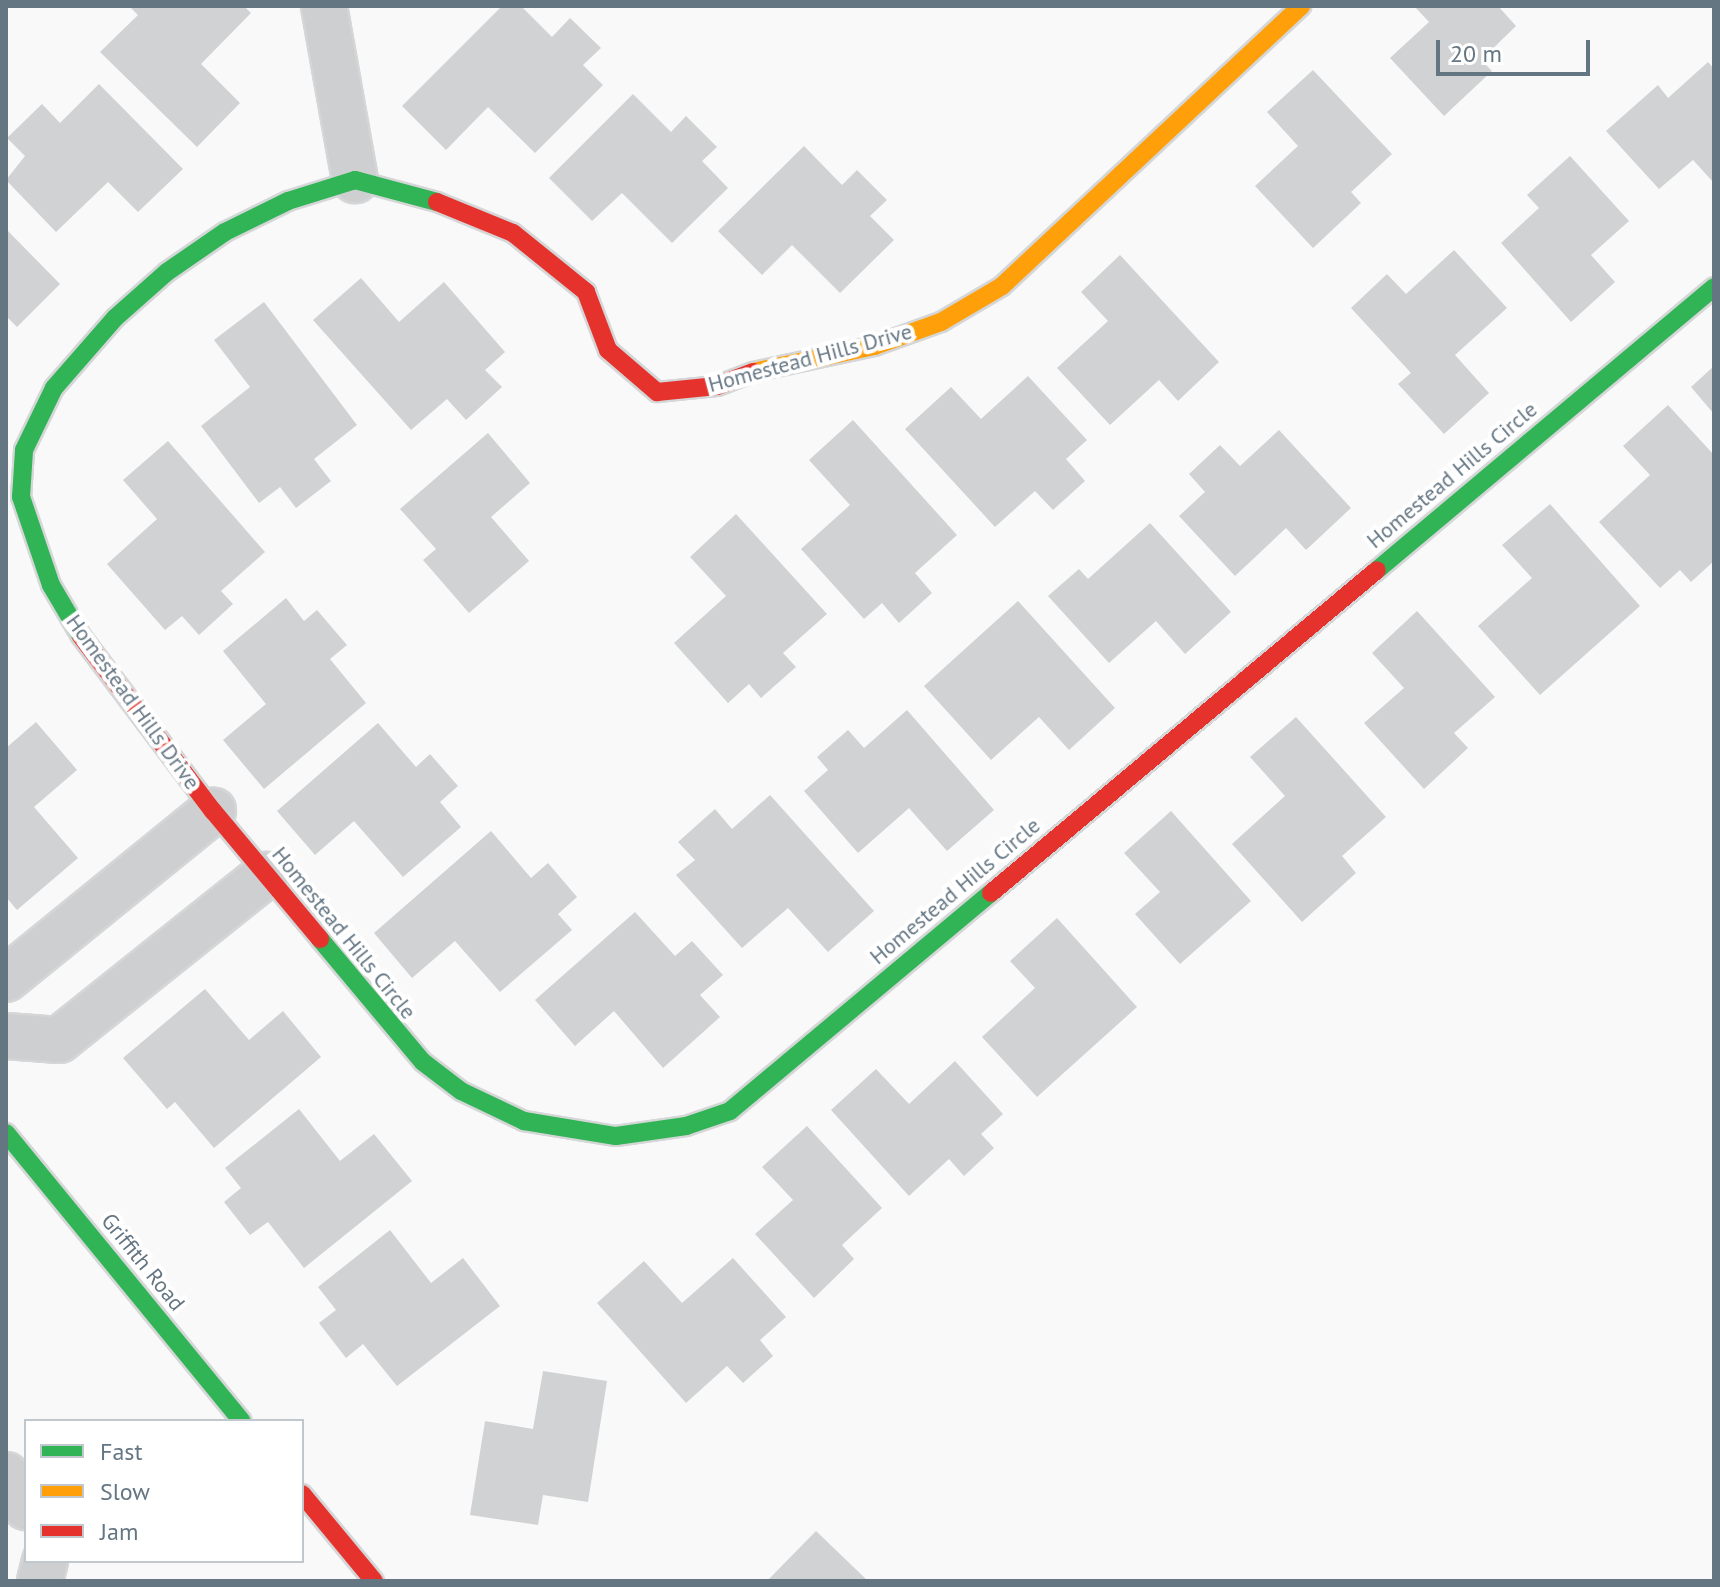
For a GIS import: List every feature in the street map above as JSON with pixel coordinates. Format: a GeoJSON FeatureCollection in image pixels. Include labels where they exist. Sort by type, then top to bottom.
{"type":"FeatureCollection","features":[{"type":"Feature","properties":{"kind":"street"},"geometry":{"type":"LineString","coordinates":[[324,6],[355,180]]}},
{"type":"Feature","properties":{"kind":"street","name":"Homestead Hills Drive"},"geometry":{"type":"LineString","coordinates":[[6,979],[213,811],[87,646],[51,585],[25,520],[24,450],[54,388],[115,318],[167,272],[225,232],[288,201],[355,180],[449,205],[513,233],[586,292],[608,350],[657,392],[717,386],[775,363],[874,346],[928,327],[1002,286],[1301,6]]}},
{"type":"Feature","properties":{"kind":"street","name":"Homestead Hills Circle"},"geometry":{"type":"LineString","coordinates":[[213,811],[399,1038],[461,1091],[524,1121],[616,1136],[686,1126],[730,1111],[1714,287]]}},
{"type":"Feature","properties":{"kind":"street"},"geometry":{"type":"LineString","coordinates":[[6,1036],[59,1040],[266,875]]}},
{"type":"Feature","properties":{"kind":"street","name":"Griffith Road"},"geometry":{"type":"LineString","coordinates":[[6,1133],[240,1419]]}},
{"type":"Feature","properties":{"kind":"street"},"geometry":{"type":"LineString","coordinates":[[6,1475],[24,1504]]}},
{"type":"Feature","properties":{"kind":"street"},"geometry":{"type":"LineString","coordinates":[[304,1496],[374,1581]]}},
{"type":"Feature","properties":{"kind":"building"},"geometry":{"type":"Polygon","coordinates":[[[129,6],[244,6],[251,13],[201,64],[240,103],[197,147],[100,52],[138,15],[129,6]]]}},
{"type":"Feature","properties":{"kind":"building"},"geometry":{"type":"Polygon","coordinates":[[[502,6],[521,6],[552,37],[570,18],[601,48],[583,65],[603,85],[535,153],[488,107],[446,150],[402,106],[502,6]]]}},
{"type":"Feature","properties":{"kind":"building"},"geometry":{"type":"Polygon","coordinates":[[[1414,6],[1498,6],[1516,26],[1481,60],[1492,71],[1444,116],[1390,58],[1429,22],[1414,6]]]}},
{"type":"Feature","properties":{"kind":"building"},"geometry":{"type":"Polygon","coordinates":[[[1708,62],[1714,69],[1714,183],[1693,160],[1659,189],[1606,131],[1658,85],[1668,98],[1708,62]]]}},
{"type":"Feature","properties":{"kind":"building"},"geometry":{"type":"Polygon","coordinates":[[[1313,70],[1392,154],[1351,192],[1361,203],[1313,248],[1255,186],[1298,146],[1267,112],[1313,70]]]}},
{"type":"Feature","properties":{"kind":"building"},"geometry":{"type":"Polygon","coordinates":[[[99,84],[183,169],[138,212],[108,182],[56,232],[6,180],[25,156],[7,138],[42,104],[60,123],[99,84]]]}},
{"type":"Feature","properties":{"kind":"building"},"geometry":{"type":"Polygon","coordinates":[[[633,94],[671,132],[686,116],[717,147],[702,161],[728,188],[672,243],[622,193],[592,221],[549,178],[633,94]]]}},
{"type":"Feature","properties":{"kind":"building"},"geometry":{"type":"Polygon","coordinates":[[[804,146],[842,185],[857,170],[887,200],[870,216],[894,240],[840,293],[792,245],[762,275],[718,231],[804,146]]]}},
{"type":"Feature","properties":{"kind":"building"},"geometry":{"type":"Polygon","coordinates":[[[1570,156],[1629,221],[1591,255],[1615,282],[1571,322],[1501,243],[1539,208],[1527,195],[1570,156]]]}},
{"type":"Feature","properties":{"kind":"building"},"geometry":{"type":"Polygon","coordinates":[[[6,229],[60,284],[17,327],[6,316],[6,229]]]}},
{"type":"Feature","properties":{"kind":"building"},"geometry":{"type":"Polygon","coordinates":[[[1454,250],[1507,308],[1455,355],[1489,393],[1444,434],[1398,384],[1411,373],[1351,308],[1387,274],[1406,294],[1454,250]]]}},
{"type":"Feature","properties":{"kind":"building"},"geometry":{"type":"Polygon","coordinates":[[[1120,255],[1219,362],[1178,401],[1159,380],[1110,425],[1057,368],[1108,321],[1081,292],[1120,255]]]}},
{"type":"Feature","properties":{"kind":"building"},"geometry":{"type":"Polygon","coordinates":[[[361,278],[399,322],[444,282],[505,352],[485,370],[502,387],[466,420],[447,399],[411,430],[313,320],[361,278]]]}},
{"type":"Feature","properties":{"kind":"building"},"geometry":{"type":"Polygon","coordinates":[[[264,302],[357,425],[314,459],[331,481],[296,508],[280,487],[259,503],[201,426],[250,387],[214,340],[264,302]]]}},
{"type":"Feature","properties":{"kind":"building"},"geometry":{"type":"Polygon","coordinates":[[[1714,366],[1714,414],[1691,387],[1714,366]]]}},
{"type":"Feature","properties":{"kind":"building"},"geometry":{"type":"Polygon","coordinates":[[[1028,376],[1087,440],[1066,459],[1085,481],[1053,510],[1035,491],[995,527],[905,429],[951,387],[981,419],[1028,376]]]}},
{"type":"Feature","properties":{"kind":"building"},"geometry":{"type":"Polygon","coordinates":[[[1668,405],[1714,455],[1714,561],[1691,582],[1680,570],[1660,588],[1599,522],[1650,475],[1623,446],[1668,405]]]}},
{"type":"Feature","properties":{"kind":"building"},"geometry":{"type":"Polygon","coordinates":[[[853,420],[957,535],[915,573],[932,593],[899,623],[882,603],[864,619],[801,549],[850,505],[809,460],[853,420]]]}},
{"type":"Feature","properties":{"kind":"building"},"geometry":{"type":"Polygon","coordinates":[[[1279,430],[1351,508],[1306,550],[1286,528],[1235,576],[1179,516],[1205,492],[1189,474],[1220,445],[1240,466],[1279,430]]]}},
{"type":"Feature","properties":{"kind":"building"},"geometry":{"type":"Polygon","coordinates":[[[488,433],[530,483],[491,517],[529,561],[469,613],[423,560],[436,549],[400,509],[488,433]]]}},
{"type":"Feature","properties":{"kind":"building"},"geometry":{"type":"Polygon","coordinates":[[[168,441],[265,552],[221,591],[233,604],[199,635],[182,616],[165,630],[107,564],[157,519],[123,480],[168,441]]]}},
{"type":"Feature","properties":{"kind":"building"},"geometry":{"type":"Polygon","coordinates":[[[1550,504],[1640,606],[1540,695],[1478,626],[1532,578],[1502,545],[1550,504]]]}},
{"type":"Feature","properties":{"kind":"building"},"geometry":{"type":"Polygon","coordinates":[[[736,514],[827,614],[783,653],[796,667],[761,698],[749,684],[728,703],[674,643],[726,596],[690,557],[736,514]]]}},
{"type":"Feature","properties":{"kind":"building"},"geometry":{"type":"Polygon","coordinates":[[[1150,523],[1231,612],[1185,654],[1156,621],[1109,663],[1048,596],[1079,569],[1088,579],[1150,523]]]}},
{"type":"Feature","properties":{"kind":"building"},"geometry":{"type":"Polygon","coordinates":[[[286,598],[304,621],[317,610],[347,645],[330,659],[366,703],[264,789],[223,740],[266,704],[223,651],[286,598]]]}},
{"type":"Feature","properties":{"kind":"building"},"geometry":{"type":"Polygon","coordinates":[[[1018,601],[1115,708],[1069,750],[1039,717],[991,760],[924,686],[1018,601]]]}},
{"type":"Feature","properties":{"kind":"building"},"geometry":{"type":"Polygon","coordinates":[[[1417,611],[1495,697],[1454,733],[1468,748],[1424,789],[1364,723],[1404,688],[1372,653],[1417,611]]]}},
{"type":"Feature","properties":{"kind":"building"},"geometry":{"type":"Polygon","coordinates":[[[907,710],[994,810],[947,851],[909,808],[858,853],[804,791],[828,770],[817,757],[848,730],[864,748],[907,710]]]}},
{"type":"Feature","properties":{"kind":"building"},"geometry":{"type":"Polygon","coordinates":[[[1296,717],[1386,817],[1342,856],[1356,873],[1302,922],[1232,844],[1285,796],[1250,757],[1296,717]]]}},
{"type":"Feature","properties":{"kind":"building"},"geometry":{"type":"Polygon","coordinates":[[[36,722],[77,770],[34,807],[78,858],[17,910],[6,897],[6,748],[36,722]]]}},
{"type":"Feature","properties":{"kind":"building"},"geometry":{"type":"Polygon","coordinates":[[[378,723],[416,767],[430,754],[458,786],[440,802],[461,827],[403,877],[354,821],[315,855],[277,811],[378,723]]]}},
{"type":"Feature","properties":{"kind":"building"},"geometry":{"type":"Polygon","coordinates":[[[770,795],[874,911],[828,952],[788,908],[742,948],[676,875],[695,860],[678,842],[715,809],[732,829],[770,795]]]}},
{"type":"Feature","properties":{"kind":"building"},"geometry":{"type":"Polygon","coordinates":[[[1171,811],[1251,901],[1180,964],[1135,914],[1160,892],[1124,853],[1171,811]]]}},
{"type":"Feature","properties":{"kind":"building"},"geometry":{"type":"Polygon","coordinates":[[[491,831],[531,878],[548,863],[577,897],[558,914],[572,930],[500,992],[455,941],[412,978],[374,933],[491,831]]]}},
{"type":"Feature","properties":{"kind":"building"},"geometry":{"type":"Polygon","coordinates":[[[635,912],[675,956],[692,941],[723,975],[700,995],[720,1017],[663,1068],[614,1011],[575,1046],[535,1000],[635,912]]]}},
{"type":"Feature","properties":{"kind":"building"},"geometry":{"type":"Polygon","coordinates":[[[1057,918],[1137,1007],[1037,1097],[982,1037],[1035,988],[1010,961],[1057,918]]]}},
{"type":"Feature","properties":{"kind":"building"},"geometry":{"type":"Polygon","coordinates":[[[205,989],[249,1040],[283,1011],[321,1057],[214,1148],[175,1102],[167,1109],[123,1058],[205,989]]]}},
{"type":"Feature","properties":{"kind":"building"},"geometry":{"type":"Polygon","coordinates":[[[955,1061],[1003,1114],[981,1134],[994,1148],[964,1176],[949,1159],[909,1196],[831,1110],[876,1069],[909,1104],[955,1061]]]}},
{"type":"Feature","properties":{"kind":"building"},"geometry":{"type":"Polygon","coordinates":[[[299,1109],[340,1161],[374,1134],[412,1181],[304,1268],[268,1222],[250,1235],[224,1202],[241,1188],[225,1168],[299,1109]]]}},
{"type":"Feature","properties":{"kind":"building"},"geometry":{"type":"Polygon","coordinates":[[[807,1126],[882,1208],[842,1245],[854,1259],[814,1298],[755,1234],[793,1200],[762,1167],[807,1126]]]}},
{"type":"Feature","properties":{"kind":"building"},"geometry":{"type":"Polygon","coordinates":[[[390,1230],[431,1283],[463,1258],[500,1306],[397,1386],[363,1344],[346,1358],[319,1323],[336,1310],[318,1287],[390,1230]]]}},
{"type":"Feature","properties":{"kind":"building"},"geometry":{"type":"Polygon","coordinates":[[[733,1258],[786,1317],[760,1340],[773,1356],[743,1383],[727,1366],[686,1403],[597,1303],[644,1261],[682,1303],[733,1258]]]}},
{"type":"Feature","properties":{"kind":"building"},"geometry":{"type":"Polygon","coordinates":[[[543,1371],[607,1381],[588,1502],[543,1495],[538,1525],[470,1515],[485,1421],[533,1429],[543,1371]]]}},
{"type":"Feature","properties":{"kind":"building"},"geometry":{"type":"Polygon","coordinates":[[[816,1531],[868,1581],[767,1581],[816,1531]]]}},
{"type":"Feature","properties":{"kind":"traffic: fast"},"geometry":{"type":"LineString","coordinates":[[81,636],[51,585],[21,497],[24,450],[54,388],[115,318],[167,272],[225,232],[288,201],[355,180],[437,202]]}},
{"type":"Feature","properties":{"kind":"traffic: fast"},"geometry":{"type":"LineString","coordinates":[[1377,570],[1714,287]]}},
{"type":"Feature","properties":{"kind":"traffic: fast"},"geometry":{"type":"LineString","coordinates":[[320,939],[423,1062],[461,1091],[524,1121],[616,1136],[686,1126],[730,1111],[991,893]]}},
{"type":"Feature","properties":{"kind":"traffic: fast"},"geometry":{"type":"LineString","coordinates":[[6,1133],[240,1419]]}},
{"type":"Feature","properties":{"kind":"traffic: slow"},"geometry":{"type":"LineString","coordinates":[[753,372],[874,346],[941,322],[1002,286],[1301,6]]}},
{"type":"Feature","properties":{"kind":"traffic: jam"},"geometry":{"type":"LineString","coordinates":[[437,202],[513,233],[586,292],[608,350],[657,392],[717,386],[753,372]]}},
{"type":"Feature","properties":{"kind":"traffic: jam"},"geometry":{"type":"LineString","coordinates":[[991,893],[1377,570]]}},
{"type":"Feature","properties":{"kind":"traffic: jam"},"geometry":{"type":"LineString","coordinates":[[81,636],[213,811],[320,939]]}},
{"type":"Feature","properties":{"kind":"traffic: jam"},"geometry":{"type":"LineString","coordinates":[[304,1496],[374,1581]]}}]}
